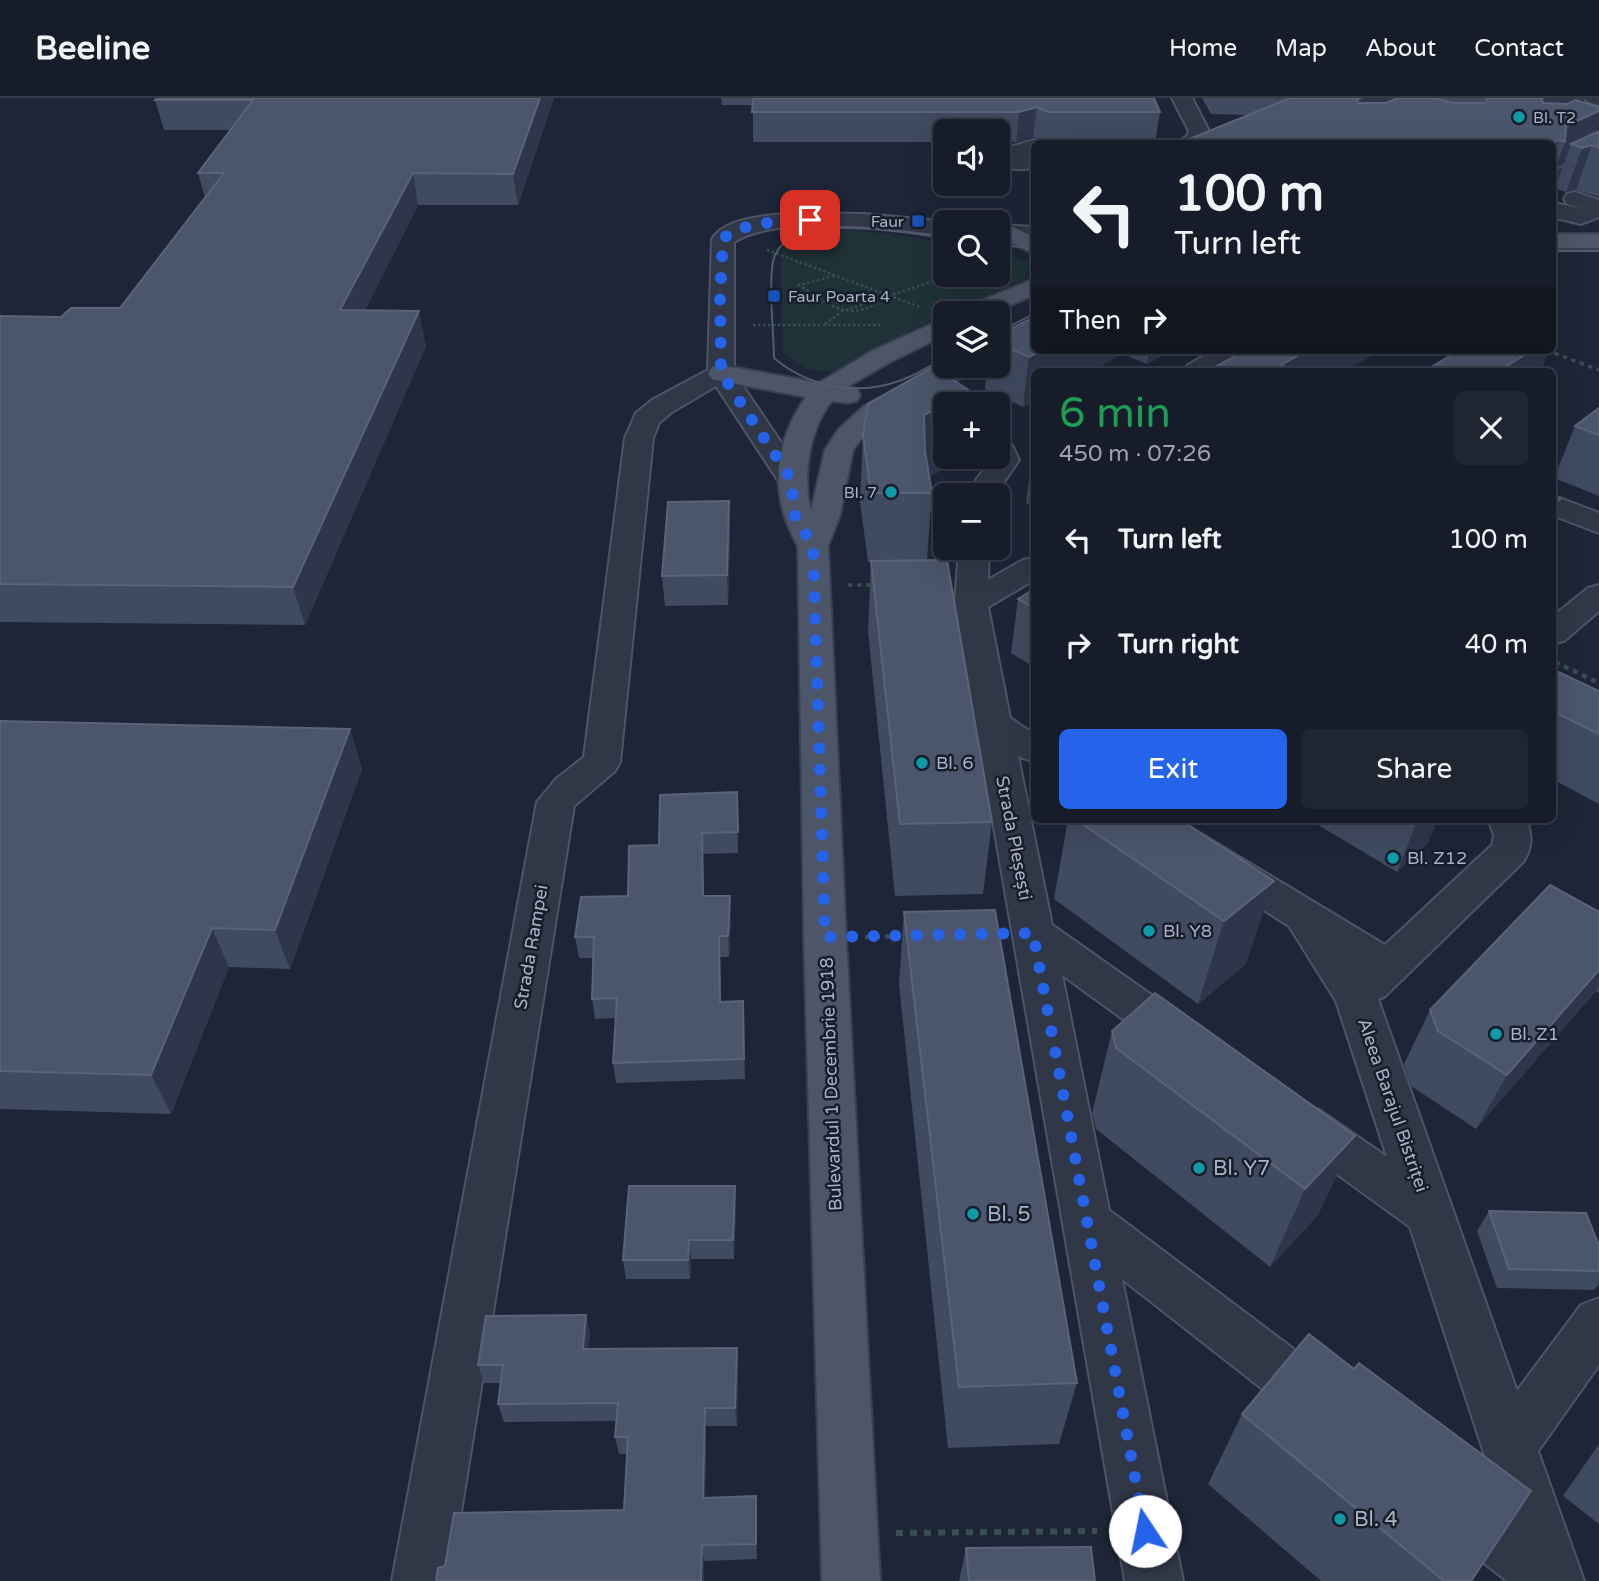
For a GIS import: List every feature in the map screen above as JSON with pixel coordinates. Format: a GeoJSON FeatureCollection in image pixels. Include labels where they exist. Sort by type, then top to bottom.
{"type":"FeatureCollection","features":[{"type":"Feature","properties":{"kind":"main road"},"geometry":{"type":"LineString","coordinates":[[1014,233],[1031,245]]}},
{"type":"Feature","properties":{"kind":"main road"},"geometry":{"type":"LineString","coordinates":[[1556,241],[1599,241]]}},
{"type":"Feature","properties":{"kind":"main road"},"geometry":{"type":"LineString","coordinates":[[1000,301],[1031,287]]}},
{"type":"Feature","properties":{"kind":"main road","name":"Bulevardul 1 Decembrie 1918"},"geometry":{"type":"LineString","coordinates":[[814,565],[795,517],[791,479],[802,429],[811,410],[824,393],[882,357],[933,332]]}},
{"type":"Feature","properties":{"kind":"main road"},"geometry":{"type":"LineString","coordinates":[[721,373],[824,393],[904,396]]}},
{"type":"Feature","properties":{"kind":"main road","name":"Bulevardul 1 Decembrie 1918"},"geometry":{"type":"LineString","coordinates":[[851,1581],[825,937],[814,565],[839,450],[861,421],[941,378]]}},
{"type":"Feature","properties":{"kind":"street"},"geometry":{"type":"LineString","coordinates":[[1182,98],[1199,131],[1196,140]]}},
{"type":"Feature","properties":{"kind":"street"},"geometry":{"type":"LineString","coordinates":[[1020,165],[1020,150],[1031,147]]}},
{"type":"Feature","properties":{"kind":"street"},"geometry":{"type":"LineString","coordinates":[[1556,178],[1593,151]]}},
{"type":"Feature","properties":{"kind":"street"},"geometry":{"type":"LineString","coordinates":[[1556,211],[1581,217],[1594,211],[1593,205],[1575,199],[1599,184]]}},
{"type":"Feature","properties":{"kind":"street"},"geometry":{"type":"LineString","coordinates":[[791,479],[721,373],[721,243],[728,234],[776,223],[825,220],[933,227]]}},
{"type":"Feature","properties":{"kind":"street"},"geometry":{"type":"LineString","coordinates":[[1215,360],[1233,368]]}},
{"type":"Feature","properties":{"kind":"street","name":"Strada Rampei"},"geometry":{"type":"LineString","coordinates":[[421,1581],[556,802],[602,762],[639,438],[646,419],[662,406],[721,373]]}},
{"type":"Feature","properties":{"kind":"street"},"geometry":{"type":"LineString","coordinates":[[904,396],[933,411]]}},
{"type":"Feature","properties":{"kind":"street"},"geometry":{"type":"LineString","coordinates":[[1556,506],[1599,524]]}},
{"type":"Feature","properties":{"kind":"street","name":"Strada Pleșești"},"geometry":{"type":"LineString","coordinates":[[973,560],[971,603],[992,723],[1154,1581]]}},
{"type":"Feature","properties":{"kind":"street"},"geometry":{"type":"LineString","coordinates":[[971,603],[1031,569]]}},
{"type":"Feature","properties":{"kind":"street"},"geometry":{"type":"LineString","coordinates":[[1556,631],[1599,595]]}},
{"type":"Feature","properties":{"kind":"street"},"geometry":{"type":"LineString","coordinates":[[992,723],[1031,748]]}},
{"type":"Feature","properties":{"kind":"street","name":"Aleea Barajul Bistriței"},"geometry":{"type":"LineString","coordinates":[[1153,823],[1304,916],[1372,982],[1430,1214],[1555,1581]]}},
{"type":"Feature","properties":{"kind":"street"},"geometry":{"type":"LineString","coordinates":[[1372,982],[1510,851],[1513,835],[1508,823]]}},
{"type":"Feature","properties":{"kind":"street"},"geometry":{"type":"LineString","coordinates":[[1033,933],[1214,1061]]}},
{"type":"Feature","properties":{"kind":"street"},"geometry":{"type":"LineString","coordinates":[[1271,1101],[1430,1214]]}},
{"type":"Feature","properties":{"kind":"street"},"geometry":{"type":"LineString","coordinates":[[1087,1222],[1359,1431]]}},
{"type":"Feature","properties":{"kind":"street"},"geometry":{"type":"LineString","coordinates":[[1509,1446],[1599,1322]]}},
{"type":"Feature","properties":{"kind":"street"},"geometry":{"type":"LineString","coordinates":[[1424,1481],[1555,1581]]}},
{"type":"Feature","properties":{"kind":"path"},"geometry":{"type":"LineString","coordinates":[[728,234],[921,308]]}},
{"type":"Feature","properties":{"kind":"path"},"geometry":{"type":"LineString","coordinates":[[835,276],[799,285],[832,308],[843,310]]}},
{"type":"Feature","properties":{"kind":"path"},"geometry":{"type":"LineString","coordinates":[[824,324],[843,310],[933,281]]}},
{"type":"Feature","properties":{"kind":"path"},"geometry":{"type":"LineString","coordinates":[[865,287],[876,300]]}},
{"type":"Feature","properties":{"kind":"path"},"geometry":{"type":"LineString","coordinates":[[721,326],[933,326]]}},
{"type":"Feature","properties":{"kind":"path"},"geometry":{"type":"LineString","coordinates":[[1556,354],[1599,370]]}},
{"type":"Feature","properties":{"kind":"path"},"geometry":{"type":"LineString","coordinates":[[814,565],[877,585]]}},
{"type":"Feature","properties":{"kind":"path"},"geometry":{"type":"LineString","coordinates":[[1556,663],[1599,683]]}},
{"type":"Feature","properties":{"kind":"path"},"geometry":{"type":"LineString","coordinates":[[825,937],[921,935]]}},
{"type":"Feature","properties":{"kind":"path"},"geometry":{"type":"LineString","coordinates":[[849,1533],[1145,1531]]}},
{"type":"Feature","properties":{"kind":"shaded area"},"geometry":{"type":"Polygon","coordinates":[[[836,230],[856,230],[933,240],[933,287],[1007,287],[974,301],[933,301],[933,319],[838,370],[815,370],[794,362],[782,351],[781,249],[796,240],[836,230]]]}},
{"type":"Feature","properties":{"kind":"shaded area"},"geometry":{"type":"Polygon","coordinates":[[[1010,255],[1030,263],[1024,280],[1010,286],[1010,255]]]}},
{"type":"Feature","properties":{"kind":"building"},"geometry":{"type":"Polygon","coordinates":[[[540,98],[513,174],[413,173],[340,310],[419,311],[293,587],[0,584],[0,316],[61,317],[71,308],[120,308],[224,173],[198,173],[253,100],[155,100],[540,98]]]}},
{"type":"Feature","properties":{"kind":"building"},"geometry":{"type":"Polygon","coordinates":[[[753,98],[1154,98],[1160,112],[1048,112],[1037,107],[1019,112],[752,112],[753,98]]]}},
{"type":"Feature","properties":{"kind":"building"},"geometry":{"type":"Polygon","coordinates":[[[1290,98],[1361,98],[1356,100],[1359,103],[1386,103],[1398,98],[1435,98],[1452,103],[1485,103],[1488,101],[1486,98],[1543,98],[1543,103],[1567,104],[1576,100],[1599,107],[1599,111],[1566,126],[1565,142],[1428,138],[1187,140],[1290,98]]]}},
{"type":"Feature","properties":{"kind":"building"},"geometry":{"type":"Polygon","coordinates":[[[1599,131],[1599,148],[1592,145],[1582,148],[1571,144],[1599,131]]]}},
{"type":"Feature","properties":{"kind":"building"},"geometry":{"type":"Polygon","coordinates":[[[1031,318],[1031,354],[1035,354],[1029,357],[1010,348],[1010,329],[1031,318]]]}},
{"type":"Feature","properties":{"kind":"building"},"geometry":{"type":"Polygon","coordinates":[[[1239,354],[1301,354],[1281,365],[1288,368],[1215,367],[1239,354]]]}},
{"type":"Feature","properties":{"kind":"building"},"geometry":{"type":"Polygon","coordinates":[[[1453,354],[1526,354],[1504,368],[1430,368],[1453,354]]]}},
{"type":"Feature","properties":{"kind":"building"},"geometry":{"type":"Polygon","coordinates":[[[933,367],[933,378],[950,378],[970,391],[933,392],[933,410],[924,415],[925,452],[932,493],[871,493],[863,435],[868,404],[933,367]]]}},
{"type":"Feature","properties":{"kind":"building"},"geometry":{"type":"Polygon","coordinates":[[[1599,408],[1599,435],[1575,426],[1599,408]]]}},
{"type":"Feature","properties":{"kind":"building"},"geometry":{"type":"Polygon","coordinates":[[[729,501],[727,575],[662,576],[668,502],[729,501]]]}},
{"type":"Feature","properties":{"kind":"building"},"geometry":{"type":"Polygon","coordinates":[[[947,560],[992,822],[900,824],[871,561],[947,560]]]}},
{"type":"Feature","properties":{"kind":"building"},"geometry":{"type":"Polygon","coordinates":[[[1031,591],[1031,606],[1018,599],[1031,591]]]}},
{"type":"Feature","properties":{"kind":"building"},"geometry":{"type":"Polygon","coordinates":[[[1556,671],[1599,691],[1599,734],[1556,713],[1556,671]]]}},
{"type":"Feature","properties":{"kind":"building"},"geometry":{"type":"Polygon","coordinates":[[[0,721],[350,729],[275,930],[212,928],[151,1075],[0,1071],[0,721]]]}},
{"type":"Feature","properties":{"kind":"building"},"geometry":{"type":"Polygon","coordinates":[[[737,792],[738,832],[702,833],[703,896],[730,896],[728,936],[719,936],[720,1002],[743,1001],[744,1059],[613,1063],[617,998],[592,999],[594,937],[575,937],[581,897],[628,896],[629,846],[659,845],[660,795],[737,792]]]}},
{"type":"Feature","properties":{"kind":"building"},"geometry":{"type":"Polygon","coordinates":[[[1081,823],[1185,823],[1274,881],[1224,921],[1081,823]]]}},
{"type":"Feature","properties":{"kind":"building"},"geometry":{"type":"Polygon","coordinates":[[[1550,885],[1599,912],[1599,970],[1507,1075],[1438,1031],[1430,1010],[1550,885]]]}},
{"type":"Feature","properties":{"kind":"building","name":"Bl. 5"},"geometry":{"type":"Polygon","coordinates":[[[995,910],[1077,1383],[959,1387],[904,912],[995,910]]]}},
{"type":"Feature","properties":{"kind":"building"},"geometry":{"type":"Polygon","coordinates":[[[1155,993],[1355,1136],[1305,1189],[1116,1048],[1112,1031],[1155,993]]]}},
{"type":"Feature","properties":{"kind":"building"},"geometry":{"type":"Polygon","coordinates":[[[629,1186],[735,1186],[733,1240],[689,1240],[688,1260],[623,1260],[629,1186]]]}},
{"type":"Feature","properties":{"kind":"building"},"geometry":{"type":"Polygon","coordinates":[[[1489,1211],[1586,1213],[1599,1246],[1599,1271],[1509,1269],[1489,1211]]]}},
{"type":"Feature","properties":{"kind":"building"},"geometry":{"type":"Polygon","coordinates":[[[586,1315],[583,1349],[737,1348],[735,1408],[705,1408],[703,1498],[756,1496],[756,1544],[702,1545],[701,1581],[436,1581],[438,1568],[445,1566],[454,1513],[624,1510],[628,1437],[615,1437],[618,1403],[498,1404],[503,1365],[478,1365],[486,1316],[586,1315]]]}},
{"type":"Feature","properties":{"kind":"building"},"geometry":{"type":"Polygon","coordinates":[[[1309,1334],[1354,1369],[1359,1363],[1531,1491],[1471,1581],[1444,1581],[1242,1414],[1309,1334]]]}},
{"type":"Feature","properties":{"kind":"building"},"geometry":{"type":"Polygon","coordinates":[[[1091,1547],[1095,1581],[969,1581],[966,1548],[1091,1547]]]}},
{"type":"Feature","properties":{"kind":"tram line"},"geometry":{"type":"LineString","coordinates":[[933,237],[853,228],[804,233],[786,241],[775,255],[771,290],[774,358],[801,376],[832,386],[864,388],[896,382],[933,364]]}},
{"type":"Feature","properties":{"kind":"tram line"},"geometry":{"type":"LineString","coordinates":[[1010,246],[1031,248]]}},
{"type":"Feature","properties":{"kind":"tram line"},"geometry":{"type":"LineString","coordinates":[[1556,251],[1599,251]]}},
{"type":"Feature","properties":{"kind":"tram line"},"geometry":{"type":"LineString","coordinates":[[1010,326],[1031,316]]}},
{"type":"Feature","properties":{"kind":"place","name":"Bl. T2"},"geometry":{"type":"Point","coordinates":[1519,117]}},
{"type":"Feature","properties":{"kind":"place","name":"Faur"},"geometry":{"type":"Point","coordinates":[918,221]}},
{"type":"Feature","properties":{"kind":"place","name":"Faur Poarta 4"},"geometry":{"type":"Point","coordinates":[774,296]}},
{"type":"Feature","properties":{"kind":"place","name":"Bl. 7"},"geometry":{"type":"Point","coordinates":[891,492]}},
{"type":"Feature","properties":{"kind":"place","name":"Bl. 6"},"geometry":{"type":"Point","coordinates":[922,763]}},
{"type":"Feature","properties":{"kind":"place","name":"Bl. Z12"},"geometry":{"type":"Point","coordinates":[1393,858]}},
{"type":"Feature","properties":{"kind":"place","name":"Bl. Y8"},"geometry":{"type":"Point","coordinates":[1149,931]}},
{"type":"Feature","properties":{"kind":"place","name":"Bl. Z1"},"geometry":{"type":"Point","coordinates":[1496,1034]}},
{"type":"Feature","properties":{"kind":"place","name":"Bl. Y7"},"geometry":{"type":"Point","coordinates":[1199,1168]}},
{"type":"Feature","properties":{"kind":"place","name":"Bl. 5"},"geometry":{"type":"Point","coordinates":[973,1214]}},
{"type":"Feature","properties":{"kind":"place","name":"Bl. 4"},"geometry":{"type":"Point","coordinates":[1340,1519]}},
{"type":"Feature","properties":{"kind":"route"},"geometry":{"type":"LineString","coordinates":[[810,220],[746,228],[728,234],[723,239],[720,299],[721,373],[791,479],[795,517],[813,546],[825,937],[1033,933],[1145,1531]]}}]}
